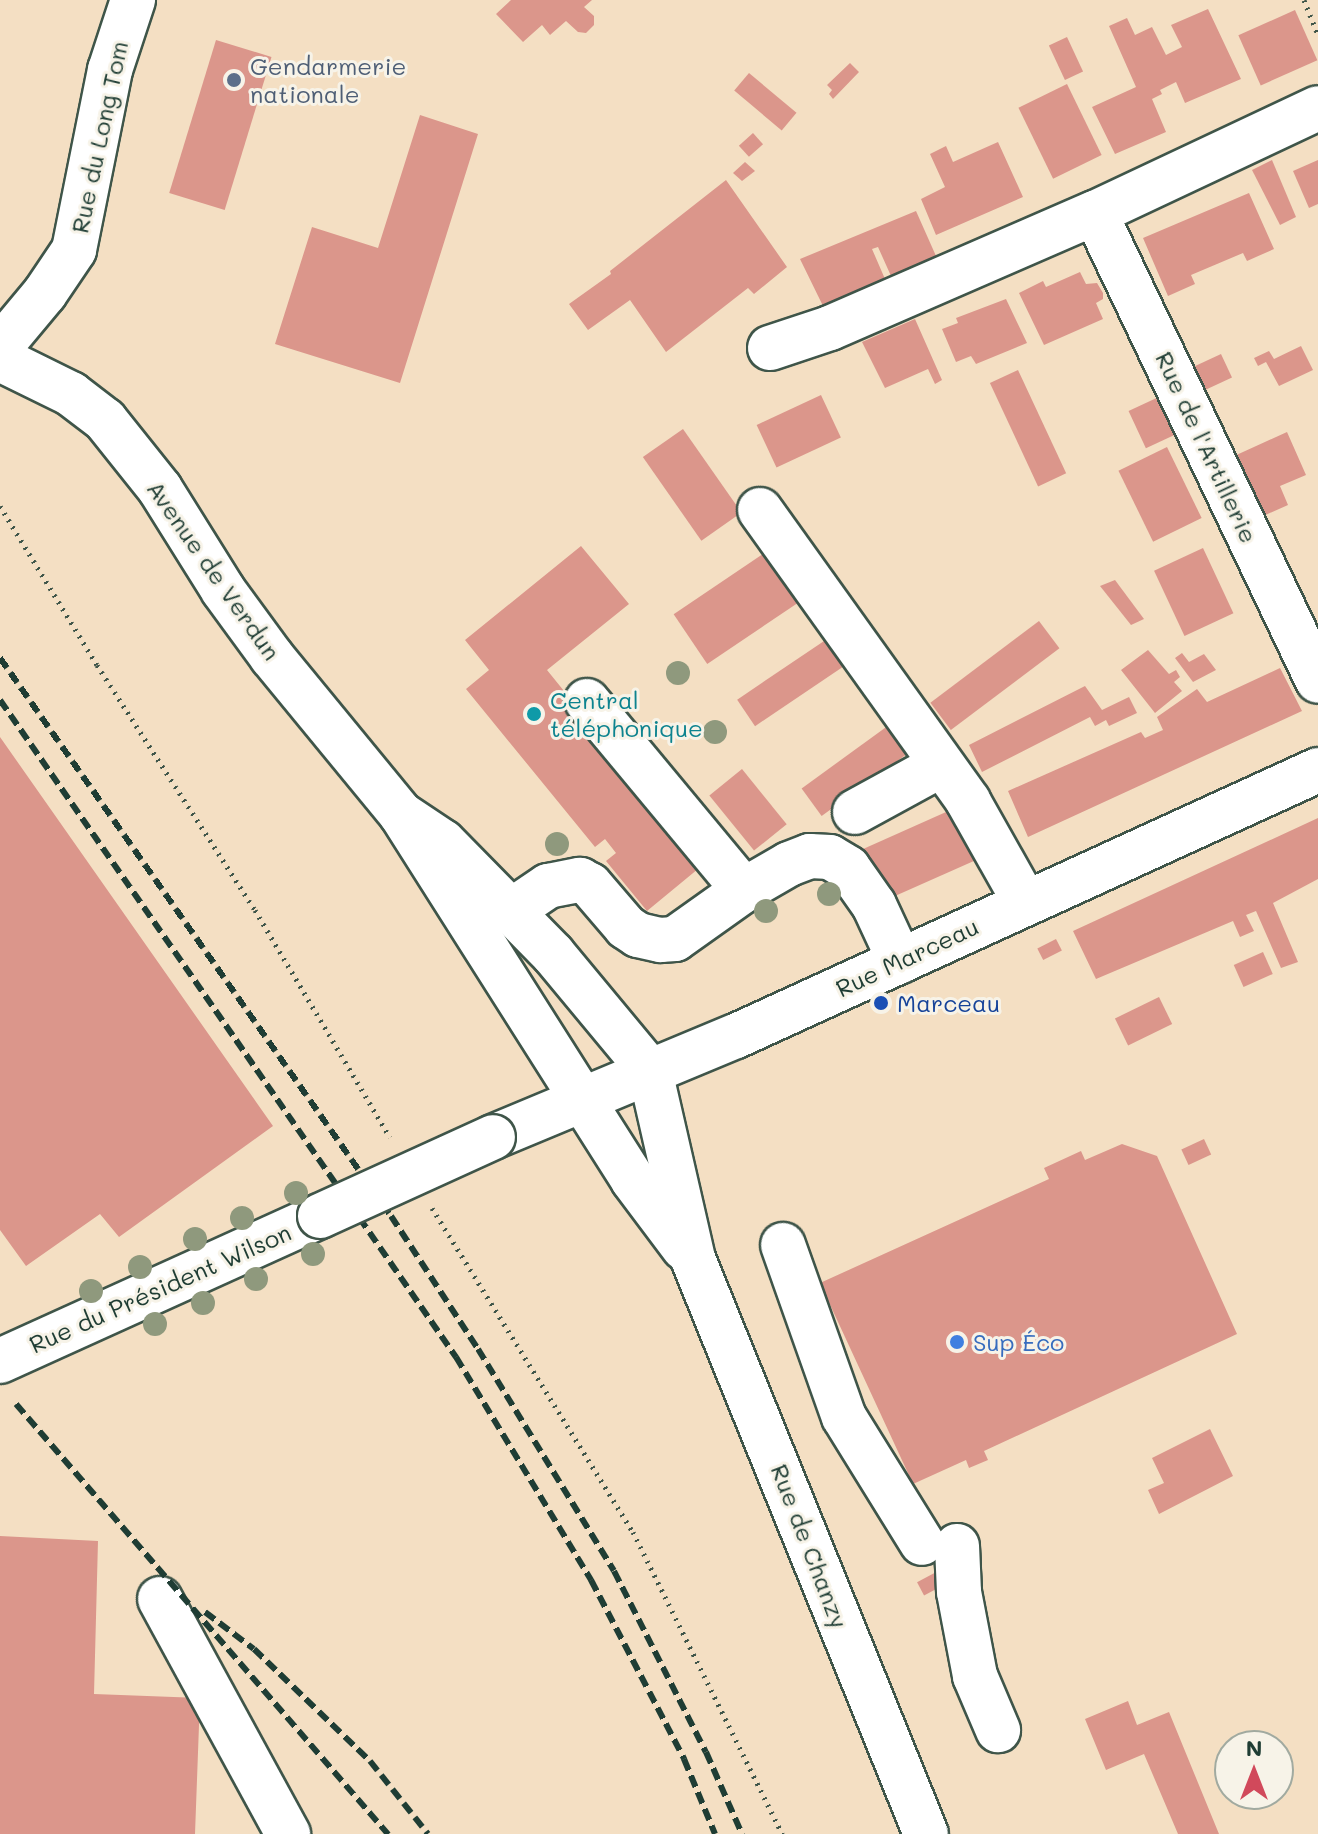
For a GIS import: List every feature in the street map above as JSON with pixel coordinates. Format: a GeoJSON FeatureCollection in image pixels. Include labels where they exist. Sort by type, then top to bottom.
{"type":"FeatureCollection","features":[{"type":"Feature","properties":{"kind":"main road","name":"Rue du Long Tom"},"geometry":{"type":"LineString","coordinates":[[0,347],[45,293],[74,250],[110,70],[133,0]]}},
{"type":"Feature","properties":{"kind":"main road"},"geometry":{"type":"LineString","coordinates":[[770,348],[830,328],[1095,213],[1318,108]]}},
{"type":"Feature","properties":{"kind":"main road","name":"Rue de l'Artillerie"},"geometry":{"type":"LineString","coordinates":[[1095,213],[1318,681]]}},
{"type":"Feature","properties":{"kind":"main road","name":"Avenue de Verdun"},"geometry":{"type":"LineString","coordinates":[[0,359],[71,394],[105,420],[160,489],[223,590],[272,657],[401,814],[584,1102]]}},
{"type":"Feature","properties":{"kind":"main road"},"geometry":{"type":"LineString","coordinates":[[760,510],[984,828],[1025,902]]}},
{"type":"Feature","properties":{"kind":"main road"},"geometry":{"type":"LineString","coordinates":[[587,701],[744,890]]}},
{"type":"Feature","properties":{"kind":"main road"},"geometry":{"type":"LineString","coordinates":[[855,812],[941,765]]}},
{"type":"Feature","properties":{"kind":"main road","name":"Rue Marceau"},"geometry":{"type":"LineString","coordinates":[[493,1137],[584,1102],[1318,770]]}},
{"type":"Feature","properties":{"kind":"main road","name":"Avenue de Verdun"},"geometry":{"type":"LineString","coordinates":[[401,814],[443,842],[511,911],[575,979],[650,1071]]}},
{"type":"Feature","properties":{"kind":"main road"},"geometry":{"type":"LineString","coordinates":[[511,911],[548,886],[580,880],[590,885],[626,927],[638,935],[660,940],[675,939],[744,890],[810,856],[830,857],[848,868],[874,905],[900,961]]}},
{"type":"Feature","properties":{"kind":"main road","name":"Rue de Chanzy"},"geometry":{"type":"LineString","coordinates":[[650,1071],[693,1259],[926,1834]]}},
{"type":"Feature","properties":{"kind":"main road","name":"Rue de Chanzy"},"geometry":{"type":"LineString","coordinates":[[584,1102],[633,1180],[693,1259]]}},
{"type":"Feature","properties":{"kind":"main road","name":"Rue du Président Wilson"},"geometry":{"type":"LineString","coordinates":[[0,1361],[493,1137]]}},
{"type":"Feature","properties":{"kind":"main road"},"geometry":{"type":"LineString","coordinates":[[783,1245],[844,1417],[939,1544],[959,1592],[975,1676],[998,1730]]}},
{"type":"Feature","properties":{"kind":"main road"},"geometry":{"type":"LineString","coordinates":[[160,1599],[288,1834]]}},
{"type":"Feature","properties":{"kind":"path"},"geometry":{"type":"LineString","coordinates":[[1304,0],[1318,34]]}},
{"type":"Feature","properties":{"kind":"building"},"geometry":{"type":"Polygon","coordinates":[[[511,0],[592,0],[584,7],[594,16],[594,25],[586,33],[578,32],[566,21],[550,35],[542,25],[523,42],[496,14],[511,0]]]}},
{"type":"Feature","properties":{"kind":"building"},"geometry":{"type":"Polygon","coordinates":[[[1208,9],[1241,79],[1185,103],[1176,82],[1160,90],[1162,94],[1152,99],[1166,132],[1115,154],[1092,107],[1136,87],[1109,26],[1127,18],[1135,35],[1152,27],[1166,55],[1182,47],[1171,25],[1208,9]]]}},
{"type":"Feature","properties":{"kind":"building"},"geometry":{"type":"Polygon","coordinates":[[[1295,10],[1317,60],[1261,85],[1238,35],[1295,10]]]}},
{"type":"Feature","properties":{"kind":"building"},"geometry":{"type":"Polygon","coordinates":[[[1067,37],[1083,71],[1065,80],[1049,45],[1067,37]]]}},
{"type":"Feature","properties":{"kind":"building"},"geometry":{"type":"Polygon","coordinates":[[[216,40],[271,57],[225,210],[169,193],[216,40]]]}},
{"type":"Feature","properties":{"kind":"building"},"geometry":{"type":"Polygon","coordinates":[[[850,63],[859,72],[833,99],[829,94],[832,90],[827,85],[850,63]]]}},
{"type":"Feature","properties":{"kind":"building"},"geometry":{"type":"Polygon","coordinates":[[[749,73],[796,113],[782,130],[734,91],[749,73]]]}},
{"type":"Feature","properties":{"kind":"building"},"geometry":{"type":"Polygon","coordinates":[[[1067,84],[1102,155],[1053,179],[1018,108],[1067,84]]]}},
{"type":"Feature","properties":{"kind":"building"},"geometry":{"type":"Polygon","coordinates":[[[420,115],[478,134],[400,383],[275,344],[312,227],[378,248],[420,115]]]}},
{"type":"Feature","properties":{"kind":"building"},"geometry":{"type":"Polygon","coordinates":[[[753,133],[763,144],[749,157],[739,146],[753,133]]]}},
{"type":"Feature","properties":{"kind":"building"},"geometry":{"type":"Polygon","coordinates":[[[998,142],[1023,197],[936,235],[921,199],[945,187],[930,154],[946,146],[953,162],[998,142]]]}},
{"type":"Feature","properties":{"kind":"building"},"geometry":{"type":"Polygon","coordinates":[[[1272,160],[1296,217],[1280,225],[1252,170],[1272,160]]]}},
{"type":"Feature","properties":{"kind":"building"},"geometry":{"type":"Polygon","coordinates":[[[1318,160],[1318,204],[1309,208],[1293,171],[1318,160]]]}},
{"type":"Feature","properties":{"kind":"building"},"geometry":{"type":"Polygon","coordinates":[[[745,162],[755,171],[742,181],[733,173],[745,162]]]}},
{"type":"Feature","properties":{"kind":"building"},"geometry":{"type":"Polygon","coordinates":[[[726,180],[787,267],[754,294],[748,288],[666,352],[630,300],[588,330],[569,304],[611,274],[610,271],[726,180]]]}},
{"type":"Feature","properties":{"kind":"building"},"geometry":{"type":"Polygon","coordinates":[[[1249,193],[1274,249],[1247,261],[1243,253],[1191,275],[1195,284],[1168,296],[1143,238],[1249,193]]]}},
{"type":"Feature","properties":{"kind":"building"},"geometry":{"type":"Polygon","coordinates":[[[916,211],[936,256],[891,276],[878,247],[872,249],[885,279],[823,306],[800,259],[916,211]]]}},
{"type":"Feature","properties":{"kind":"building"},"geometry":{"type":"Polygon","coordinates":[[[1080,272],[1086,284],[1097,283],[1103,293],[1103,299],[1096,303],[1103,319],[1044,345],[1019,293],[1043,281],[1046,287],[1080,272]]]}},
{"type":"Feature","properties":{"kind":"building"},"geometry":{"type":"Polygon","coordinates":[[[1006,299],[1027,343],[976,364],[971,356],[956,362],[942,329],[958,323],[956,318],[1006,299]]]}},
{"type":"Feature","properties":{"kind":"building"},"geometry":{"type":"Polygon","coordinates":[[[915,319],[942,380],[935,384],[928,369],[885,388],[862,342],[915,319]]]}},
{"type":"Feature","properties":{"kind":"building"},"geometry":{"type":"Polygon","coordinates":[[[1301,346],[1313,370],[1279,386],[1266,362],[1258,366],[1254,358],[1269,351],[1274,359],[1301,346]]]}},
{"type":"Feature","properties":{"kind":"building"},"geometry":{"type":"Polygon","coordinates":[[[1221,354],[1232,378],[1200,392],[1189,369],[1221,354]]]}},
{"type":"Feature","properties":{"kind":"building"},"geometry":{"type":"Polygon","coordinates":[[[1018,370],[1066,473],[1038,486],[990,383],[1018,370]]]}},
{"type":"Feature","properties":{"kind":"building"},"geometry":{"type":"Polygon","coordinates":[[[821,395],[841,438],[777,468],[757,425],[821,395]]]}},
{"type":"Feature","properties":{"kind":"building"},"geometry":{"type":"Polygon","coordinates":[[[1163,395],[1180,432],[1146,448],[1129,411],[1163,395]]]}},
{"type":"Feature","properties":{"kind":"building"},"geometry":{"type":"Polygon","coordinates":[[[683,429],[742,513],[701,541],[643,457],[683,429]]]}},
{"type":"Feature","properties":{"kind":"building"},"geometry":{"type":"Polygon","coordinates":[[[1287,432],[1306,475],[1280,486],[1288,505],[1261,517],[1232,457],[1287,432]]]}},
{"type":"Feature","properties":{"kind":"building"},"geometry":{"type":"Polygon","coordinates":[[[1167,447],[1202,518],[1153,542],[1118,471],[1167,447]]]}},
{"type":"Feature","properties":{"kind":"building","name":"Central téléphonique"},"geometry":{"type":"Polygon","coordinates":[[[581,546],[629,604],[547,670],[704,864],[647,911],[606,861],[616,853],[605,839],[595,847],[466,689],[489,670],[465,640],[581,546]]]}},
{"type":"Feature","properties":{"kind":"building"},"geometry":{"type":"Polygon","coordinates":[[[1203,548],[1233,613],[1184,636],[1154,571],[1203,548]]]}},
{"type":"Feature","properties":{"kind":"building"},"geometry":{"type":"Polygon","coordinates":[[[769,550],[803,600],[707,664],[674,614],[769,550]]]}},
{"type":"Feature","properties":{"kind":"building"},"geometry":{"type":"Polygon","coordinates":[[[1115,580],[1144,619],[1131,625],[1100,586],[1115,580]]]}},
{"type":"Feature","properties":{"kind":"building"},"geometry":{"type":"Polygon","coordinates":[[[1039,621],[1059,648],[951,730],[930,703],[1039,621]]]}},
{"type":"Feature","properties":{"kind":"building"},"geometry":{"type":"Polygon","coordinates":[[[830,637],[848,664],[755,726],[737,700],[830,637]]]}},
{"type":"Feature","properties":{"kind":"building"},"geometry":{"type":"Polygon","coordinates":[[[1148,650],[1169,674],[1176,670],[1180,677],[1174,682],[1182,691],[1155,713],[1121,670],[1148,650]]]}},
{"type":"Feature","properties":{"kind":"building"},"geometry":{"type":"Polygon","coordinates":[[[1182,653],[1189,662],[1204,654],[1216,670],[1193,682],[1175,658],[1182,653]]]}},
{"type":"Feature","properties":{"kind":"building"},"geometry":{"type":"Polygon","coordinates":[[[1280,668],[1302,711],[1028,837],[1008,791],[1141,732],[1145,738],[1163,730],[1157,717],[1197,689],[1207,702],[1280,668]]]}},
{"type":"Feature","properties":{"kind":"building"},"geometry":{"type":"Polygon","coordinates":[[[1085,686],[1102,710],[1129,697],[1137,713],[1109,726],[1106,720],[1095,726],[1090,717],[982,772],[969,745],[1085,686]]]}},
{"type":"Feature","properties":{"kind":"building"},"geometry":{"type":"Polygon","coordinates":[[[889,725],[909,753],[822,816],[802,788],[889,725]]]}},
{"type":"Feature","properties":{"kind":"building"},"geometry":{"type":"Polygon","coordinates":[[[0,737],[273,1126],[119,1237],[100,1214],[26,1266],[0,1230],[0,737]]]}},
{"type":"Feature","properties":{"kind":"building"},"geometry":{"type":"Polygon","coordinates":[[[742,769],[787,824],[754,851],[709,795],[742,769]]]}},
{"type":"Feature","properties":{"kind":"building"},"geometry":{"type":"Polygon","coordinates":[[[955,808],[978,859],[876,904],[854,853],[955,808]]]}},
{"type":"Feature","properties":{"kind":"building"},"geometry":{"type":"Polygon","coordinates":[[[1318,818],[1318,879],[1273,903],[1298,962],[1281,968],[1256,911],[1246,915],[1254,931],[1240,937],[1233,921],[1096,979],[1073,931],[1318,818]]]}},
{"type":"Feature","properties":{"kind":"building"},"geometry":{"type":"Polygon","coordinates":[[[1056,939],[1062,951],[1043,960],[1037,949],[1056,939]]]}},
{"type":"Feature","properties":{"kind":"building"},"geometry":{"type":"Polygon","coordinates":[[[1263,952],[1273,974],[1244,987],[1234,965],[1263,952]]]}},
{"type":"Feature","properties":{"kind":"building"},"geometry":{"type":"Polygon","coordinates":[[[1159,997],[1172,1024],[1128,1045],[1115,1018],[1159,997]]]}},
{"type":"Feature","properties":{"kind":"building"},"geometry":{"type":"Polygon","coordinates":[[[1204,1139],[1211,1154],[1189,1165],[1181,1150],[1204,1139]]]}},
{"type":"Feature","properties":{"kind":"building"},"geometry":{"type":"Polygon","coordinates":[[[1122,1144],[1157,1156],[1237,1334],[984,1451],[988,1460],[969,1468],[966,1460],[913,1484],[820,1283],[1049,1179],[1044,1168],[1081,1151],[1085,1160],[1122,1144]]]}},
{"type":"Feature","properties":{"kind":"building"},"geometry":{"type":"Polygon","coordinates":[[[1210,1429],[1233,1476],[1159,1514],[1148,1490],[1164,1483],[1152,1458],[1210,1429]]]}},
{"type":"Feature","properties":{"kind":"building"},"geometry":{"type":"Polygon","coordinates":[[[0,1536],[98,1541],[94,1694],[200,1698],[195,1834],[0,1834],[0,1536]]]}},
{"type":"Feature","properties":{"kind":"building"},"geometry":{"type":"Polygon","coordinates":[[[940,1570],[947,1583],[924,1595],[917,1582],[940,1570]]]}},
{"type":"Feature","properties":{"kind":"building"},"geometry":{"type":"Polygon","coordinates":[[[1128,1701],[1137,1725],[1169,1712],[1219,1834],[1178,1834],[1144,1754],[1106,1770],[1085,1719],[1128,1701]]]}},
{"type":"Feature","properties":{"kind":"railway"},"geometry":{"type":"LineString","coordinates":[[0,658],[391,1216],[478,1349],[614,1571],[706,1752],[742,1834]]}},
{"type":"Feature","properties":{"kind":"railway"},"geometry":{"type":"LineString","coordinates":[[0,700],[456,1357],[591,1580],[684,1759],[715,1834]]}},
{"type":"Feature","properties":{"kind":"railway"},"geometry":{"type":"LineString","coordinates":[[16,1404],[388,1834]]}},
{"type":"Feature","properties":{"kind":"railway"},"geometry":{"type":"LineString","coordinates":[[205,1612],[254,1649],[370,1761],[428,1834]]}},
{"type":"Feature","properties":{"kind":"place","name":"Gendarmerie nationale"},"geometry":{"type":"Point","coordinates":[234,80]}},
{"type":"Feature","properties":{"kind":"place","name":"Central téléphonique"},"geometry":{"type":"Point","coordinates":[534,714]}},
{"type":"Feature","properties":{"kind":"place","name":"Marceau"},"geometry":{"type":"Point","coordinates":[881,1003]}},
{"type":"Feature","properties":{"kind":"place","name":"Sup Éco"},"geometry":{"type":"Point","coordinates":[957,1342]}}]}
